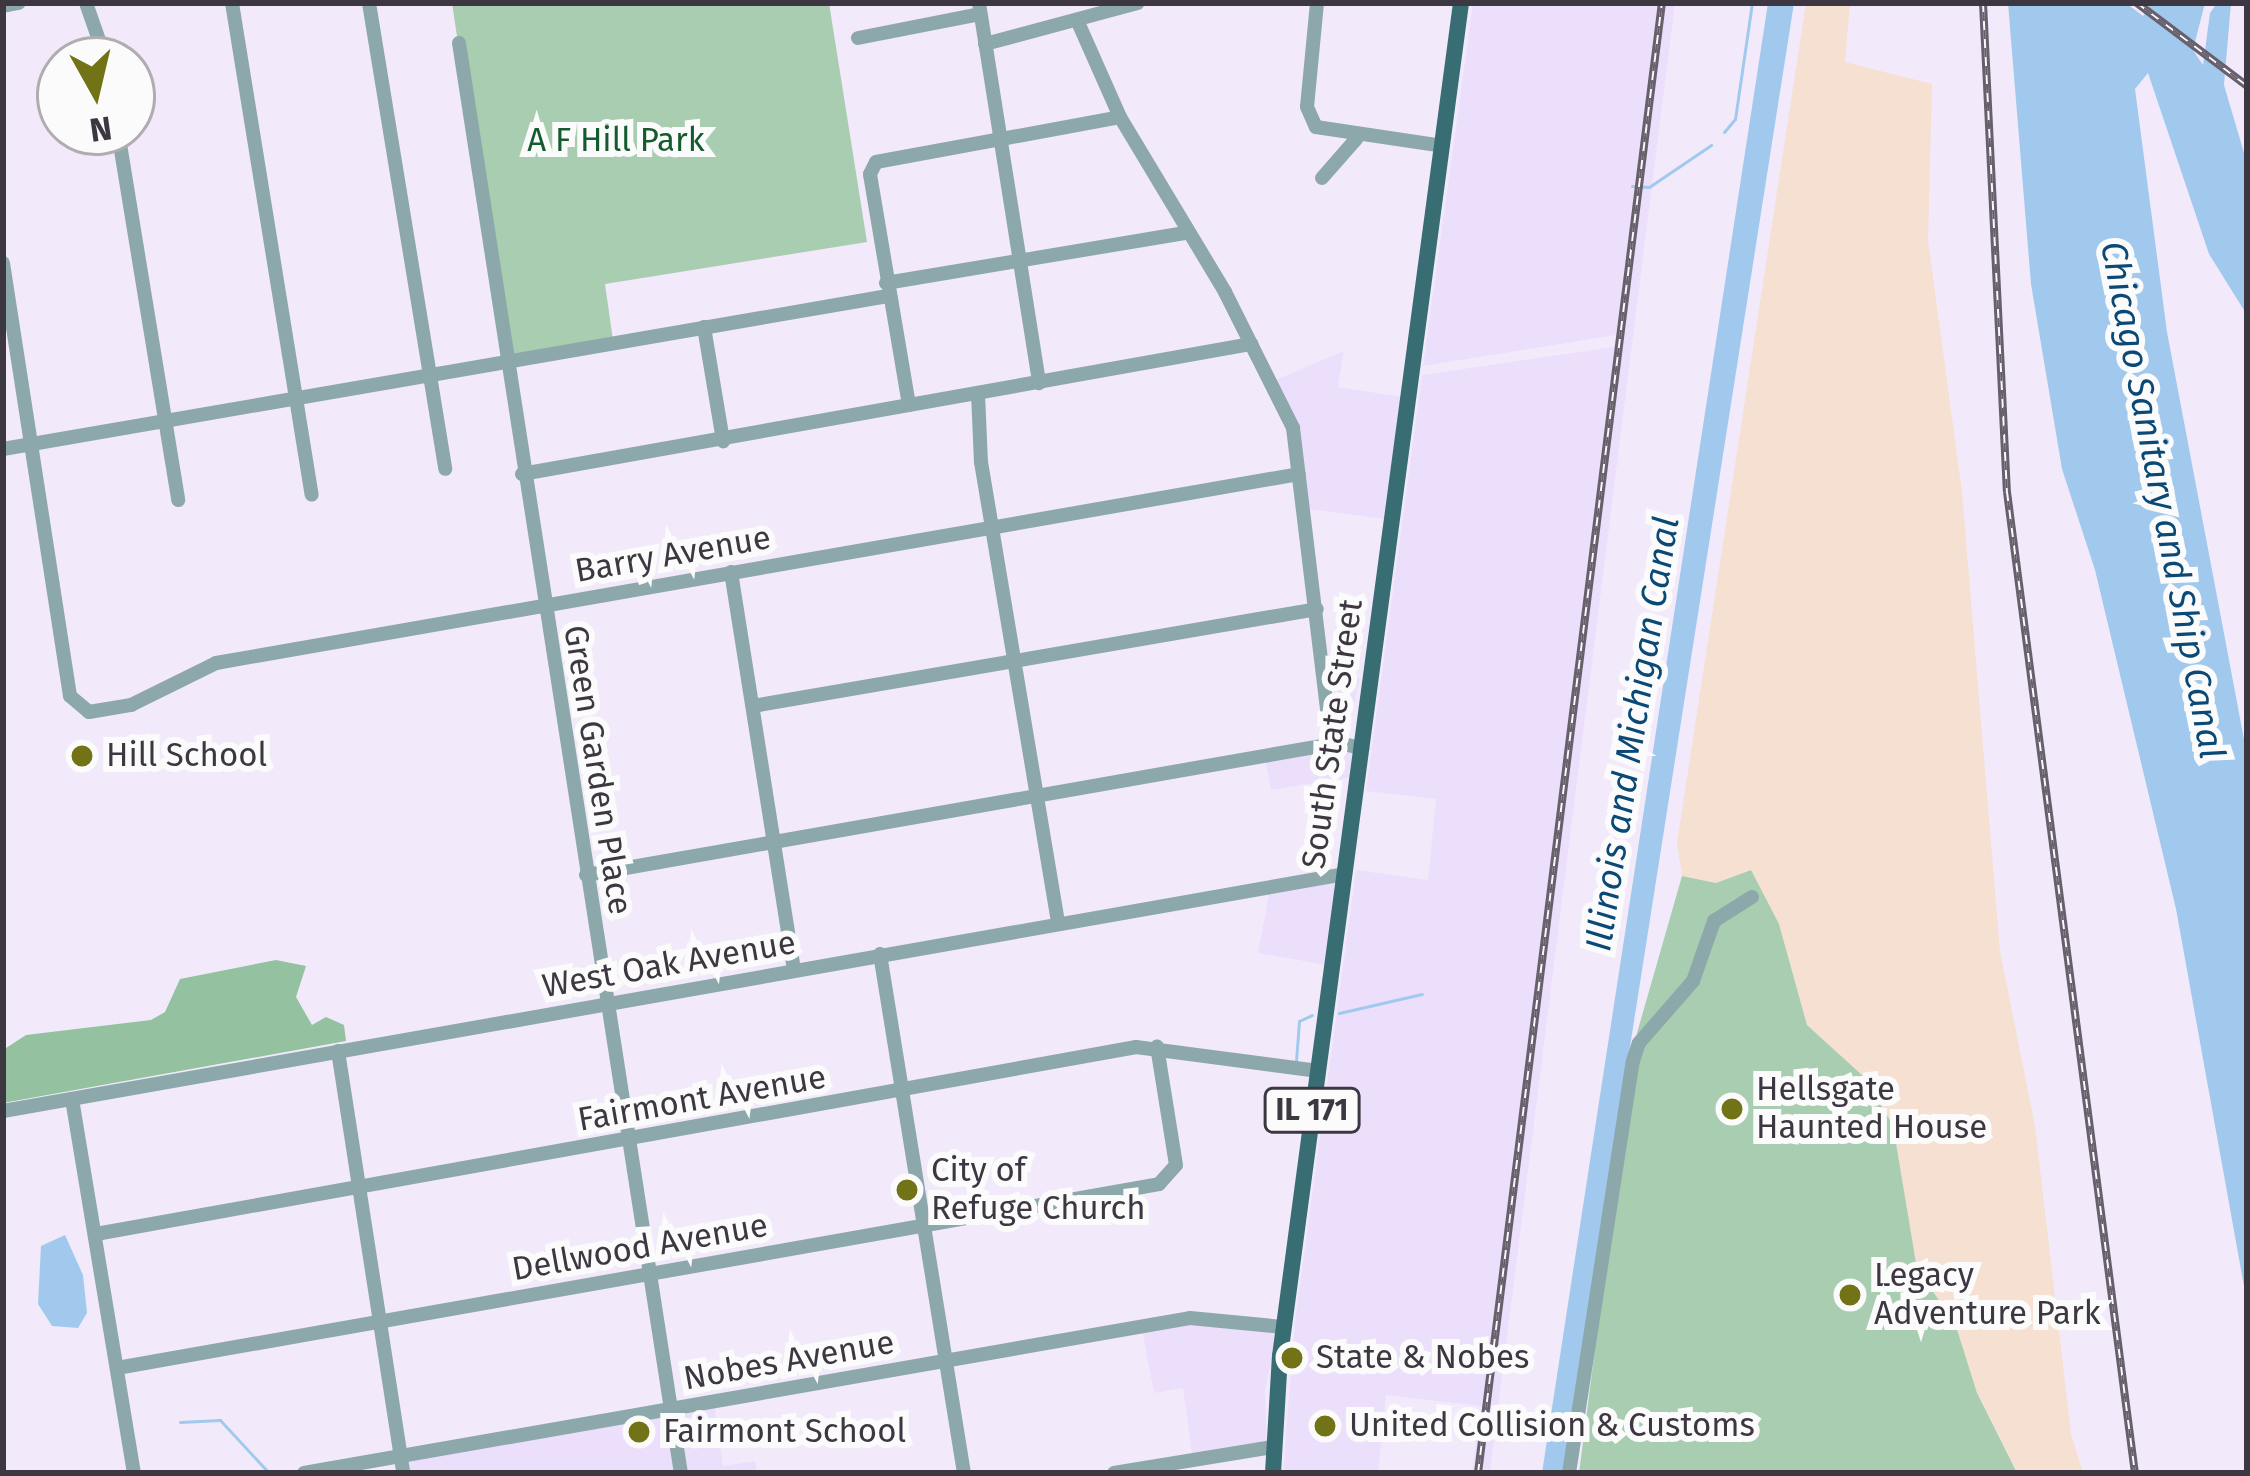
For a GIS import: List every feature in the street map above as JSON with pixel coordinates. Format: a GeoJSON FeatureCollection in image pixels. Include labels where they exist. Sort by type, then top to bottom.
{"type":"FeatureCollection","features":[{"type":"Feature","properties":{"kind":"main road","name":"South State Street"},"geometry":{"type":"LineString","coordinates":[[1273,1473],[1283,1327],[1461,3]]}},
{"type":"Feature","properties":{"kind":"street"},"geometry":{"type":"LineString","coordinates":[[3,6],[19,3]]}},
{"type":"Feature","properties":{"kind":"street"},"geometry":{"type":"LineString","coordinates":[[86,3],[98,36]]}},
{"type":"Feature","properties":{"kind":"street"},"geometry":{"type":"LineString","coordinates":[[232,3],[312,495]]}},
{"type":"Feature","properties":{"kind":"street"},"geometry":{"type":"LineString","coordinates":[[369,3],[445,469]]}},
{"type":"Feature","properties":{"kind":"street"},"geometry":{"type":"LineString","coordinates":[[985,44],[1138,3]]}},
{"type":"Feature","properties":{"kind":"street"},"geometry":{"type":"LineString","coordinates":[[1317,3],[1307,107],[1316,127],[1357,138],[1443,146]]}},
{"type":"Feature","properties":{"kind":"street"},"geometry":{"type":"LineString","coordinates":[[858,38],[980,8],[1039,383]]}},
{"type":"Feature","properties":{"kind":"street"},"geometry":{"type":"LineString","coordinates":[[1077,20],[1120,117],[1251,344],[1293,428],[1330,732],[1338,743]]}},
{"type":"Feature","properties":{"kind":"street","name":"Green Garden Place"},"geometry":{"type":"LineString","coordinates":[[458,43],[681,1473]]}},
{"type":"Feature","properties":{"kind":"street"},"geometry":{"type":"LineString","coordinates":[[909,406],[870,174],[876,162],[998,135],[1120,117]]}},
{"type":"Feature","properties":{"kind":"street"},"geometry":{"type":"LineString","coordinates":[[1322,178],[1357,138]]}},
{"type":"Feature","properties":{"kind":"street"},"geometry":{"type":"LineString","coordinates":[[122,156],[178,500]]}},
{"type":"Feature","properties":{"kind":"street"},"geometry":{"type":"LineString","coordinates":[[3,449],[704,327],[1019,261],[1185,233]]}},
{"type":"Feature","properties":{"kind":"street"},"geometry":{"type":"LineString","coordinates":[[3,263],[32,444]]}},
{"type":"Feature","properties":{"kind":"street"},"geometry":{"type":"LineString","coordinates":[[704,327],[723,441]]}},
{"type":"Feature","properties":{"kind":"street"},"geometry":{"type":"LineString","coordinates":[[522,474],[1251,344]]}},
{"type":"Feature","properties":{"kind":"street"},"geometry":{"type":"LineString","coordinates":[[978,394],[992,528],[1018,661],[1058,922]]}},
{"type":"Feature","properties":{"kind":"street","name":"Barry Avenue"},"geometry":{"type":"LineString","coordinates":[[32,444],[70,696],[89,712],[111,712],[216,662],[1299,474]]}},
{"type":"Feature","properties":{"kind":"street"},"geometry":{"type":"LineString","coordinates":[[731,572],[794,970]]}},
{"type":"Feature","properties":{"kind":"street"},"geometry":{"type":"LineString","coordinates":[[753,706],[1317,609]]}},
{"type":"Feature","properties":{"kind":"street"},"geometry":{"type":"LineString","coordinates":[[586,875],[1338,743],[1362,748]]}},
{"type":"Feature","properties":{"kind":"street","name":"West Oak Avenue"},"geometry":{"type":"LineString","coordinates":[[3,1111],[1344,874]]}},
{"type":"Feature","properties":{"kind":"street"},"geometry":{"type":"LineString","coordinates":[[1569,1473],[1639,1042],[1694,981],[1714,921],[1752,897]]}},
{"type":"Feature","properties":{"kind":"street"},"geometry":{"type":"LineString","coordinates":[[880,954],[964,1473]]}},
{"type":"Feature","properties":{"kind":"street","name":"Fairmont Avenue"},"geometry":{"type":"LineString","coordinates":[[96,1234],[1157,1047],[1318,1072]]}},
{"type":"Feature","properties":{"kind":"street","name":"Dellwood Avenue"},"geometry":{"type":"LineString","coordinates":[[117,1368],[1172,1178],[1157,1047]]}},
{"type":"Feature","properties":{"kind":"street"},"geometry":{"type":"LineString","coordinates":[[338,1052],[403,1473]]}},
{"type":"Feature","properties":{"kind":"street"},"geometry":{"type":"LineString","coordinates":[[72,1099],[134,1473]]}},
{"type":"Feature","properties":{"kind":"street","name":"Nobes Avenue"},"geometry":{"type":"LineString","coordinates":[[304,1473],[1190,1318],[1283,1327]]}},
{"type":"Feature","properties":{"kind":"street"},"geometry":{"type":"LineString","coordinates":[[1114,1473],[1273,1448]]}},
{"type":"Feature","properties":{"kind":"shaded area"},"geometry":{"type":"Polygon","coordinates":[[[1473,3],[1675,3],[1490,1473],[1472,1473],[1481,1406],[1386,1395],[1378,1473],[1283,1473],[1295,1321],[1356,870],[1428,880],[1436,799],[1366,791],[1422,375],[1613,347],[1616,335],[1423,366],[1473,3]]]}},
{"type":"Feature","properties":{"kind":"shaded area"},"geometry":{"type":"Polygon","coordinates":[[[1806,3],[1850,3],[1845,62],[1932,84],[1928,240],[1962,492],[2000,951],[2035,1126],[2071,1434],[2083,1473],[2017,1473],[1977,1393],[1955,1323],[1917,1270],[1893,1125],[1863,1076],[1807,1025],[1779,924],[1750,870],[1716,883],[1682,876],[1677,843],[1806,3]]]}},
{"type":"Feature","properties":{"kind":"shaded area"},"geometry":{"type":"Polygon","coordinates":[[[1344,351],[1338,387],[1402,397],[1384,519],[1309,509],[1273,381],[1344,351]]]}},
{"type":"Feature","properties":{"kind":"shaded area"},"geometry":{"type":"Polygon","coordinates":[[[1332,676],[1360,678],[1345,741],[1336,722],[1332,676]]]}},
{"type":"Feature","properties":{"kind":"shaded area"},"geometry":{"type":"Polygon","coordinates":[[[1337,745],[1355,749],[1352,777],[1271,790],[1265,758],[1337,745]]]}},
{"type":"Feature","properties":{"kind":"shaded area"},"geometry":{"type":"Polygon","coordinates":[[[1338,877],[1326,965],[1258,953],[1270,889],[1338,877]]]}},
{"type":"Feature","properties":{"kind":"shaded area"},"geometry":{"type":"Polygon","coordinates":[[[1191,1320],[1279,1329],[1265,1390],[1267,1450],[1193,1462],[1183,1388],[1154,1393],[1142,1329],[1191,1320]]]}},
{"type":"Feature","properties":{"kind":"shaded area","name":"Fairmont School"},"geometry":{"type":"Polygon","coordinates":[[[714,1404],[723,1466],[755,1461],[757,1473],[410,1473],[407,1459],[714,1404]]]}},
{"type":"Feature","properties":{"kind":"green space","name":"A F Hill Park"},"geometry":{"type":"Polygon","coordinates":[[[452,3],[829,3],[867,242],[605,284],[613,340],[505,357],[452,3]]]}},
{"type":"Feature","properties":{"kind":"green space","name":"Legacy Adventure Park"},"geometry":{"type":"Polygon","coordinates":[[[1751,870],[1779,924],[1807,1025],[1863,1076],[1893,1125],[1917,1269],[1955,1323],[1977,1393],[2017,1473],[1579,1473],[1635,1040],[1682,876],[1716,883],[1751,870]]]}},
{"type":"Feature","properties":{"kind":"green space"},"geometry":{"type":"Polygon","coordinates":[[[276,960],[306,966],[296,997],[312,1025],[326,1017],[344,1025],[346,1041],[3,1103],[3,1050],[26,1035],[151,1020],[165,1012],[180,979],[276,960]]]}},
{"type":"Feature","properties":{"kind":"water"},"geometry":{"type":"Polygon","coordinates":[[[1768,3],[1794,3],[1563,1473],[1542,1473],[1768,3]]]}},
{"type":"Feature","properties":{"kind":"water","name":"Chicago Sanitary and Ship Canal"},"geometry":{"type":"Polygon","coordinates":[[[2008,3],[2126,3],[2143,16],[2151,3],[2205,3],[2193,50],[2203,65],[2210,13],[2217,3],[2231,3],[2224,85],[2247,163],[2247,315],[2209,254],[2148,73],[2135,89],[2167,332],[2247,755],[2247,1303],[2176,909],[2095,570],[2062,469],[2031,284],[2008,3]]]}},
{"type":"Feature","properties":{"kind":"water"},"geometry":{"type":"Polygon","coordinates":[[[65,1235],[83,1275],[87,1313],[78,1328],[52,1326],[38,1304],[41,1246],[65,1235]]]}},
{"type":"Feature","properties":{"kind":"waterway"},"geometry":{"type":"LineString","coordinates":[[1724,132],[1735,119],[1752,3]]}},
{"type":"Feature","properties":{"kind":"waterway"},"geometry":{"type":"LineString","coordinates":[[1632,186],[1649,187],[1711,145]]}},
{"type":"Feature","properties":{"kind":"waterway"},"geometry":{"type":"LineString","coordinates":[[1339,1013],[1422,994]]}},
{"type":"Feature","properties":{"kind":"waterway"},"geometry":{"type":"LineString","coordinates":[[1296,1061],[1299,1021],[1312,1015]]}},
{"type":"Feature","properties":{"kind":"waterway"},"geometry":{"type":"LineString","coordinates":[[180,1422],[220,1420],[269,1473]]}},
{"type":"Feature","properties":{"kind":"railway"},"geometry":{"type":"LineString","coordinates":[[1478,1473],[1662,3]]}},
{"type":"Feature","properties":{"kind":"railway"},"geometry":{"type":"LineString","coordinates":[[1983,3],[2007,492],[2135,1473]]}},
{"type":"Feature","properties":{"kind":"railway"},"geometry":{"type":"LineString","coordinates":[[2137,3],[2247,86]]}},
{"type":"Feature","properties":{"kind":"place","name":"Hill School"},"geometry":{"type":"Point","coordinates":[82,756]}},
{"type":"Feature","properties":{"kind":"place","name":"Hellsgate Haunted House"},"geometry":{"type":"Point","coordinates":[1732,1109]}},
{"type":"Feature","properties":{"kind":"place","name":"City of Refuge Church"},"geometry":{"type":"Point","coordinates":[907,1190]}},
{"type":"Feature","properties":{"kind":"place","name":"Legacy Adventure Park"},"geometry":{"type":"Point","coordinates":[1850,1295]}},
{"type":"Feature","properties":{"kind":"place","name":"State & Nobes"},"geometry":{"type":"Point","coordinates":[1292,1358]}},
{"type":"Feature","properties":{"kind":"place","name":"United Collision & Customs"},"geometry":{"type":"Point","coordinates":[1325,1426]}},
{"type":"Feature","properties":{"kind":"place","name":"Fairmont School"},"geometry":{"type":"Point","coordinates":[639,1432]}},
{"type":"Feature","properties":{"kind":"water label","name":"Illinois and Michigan Canal"},"geometry":{"type":"Point","coordinates":[1633,734]}}]}
